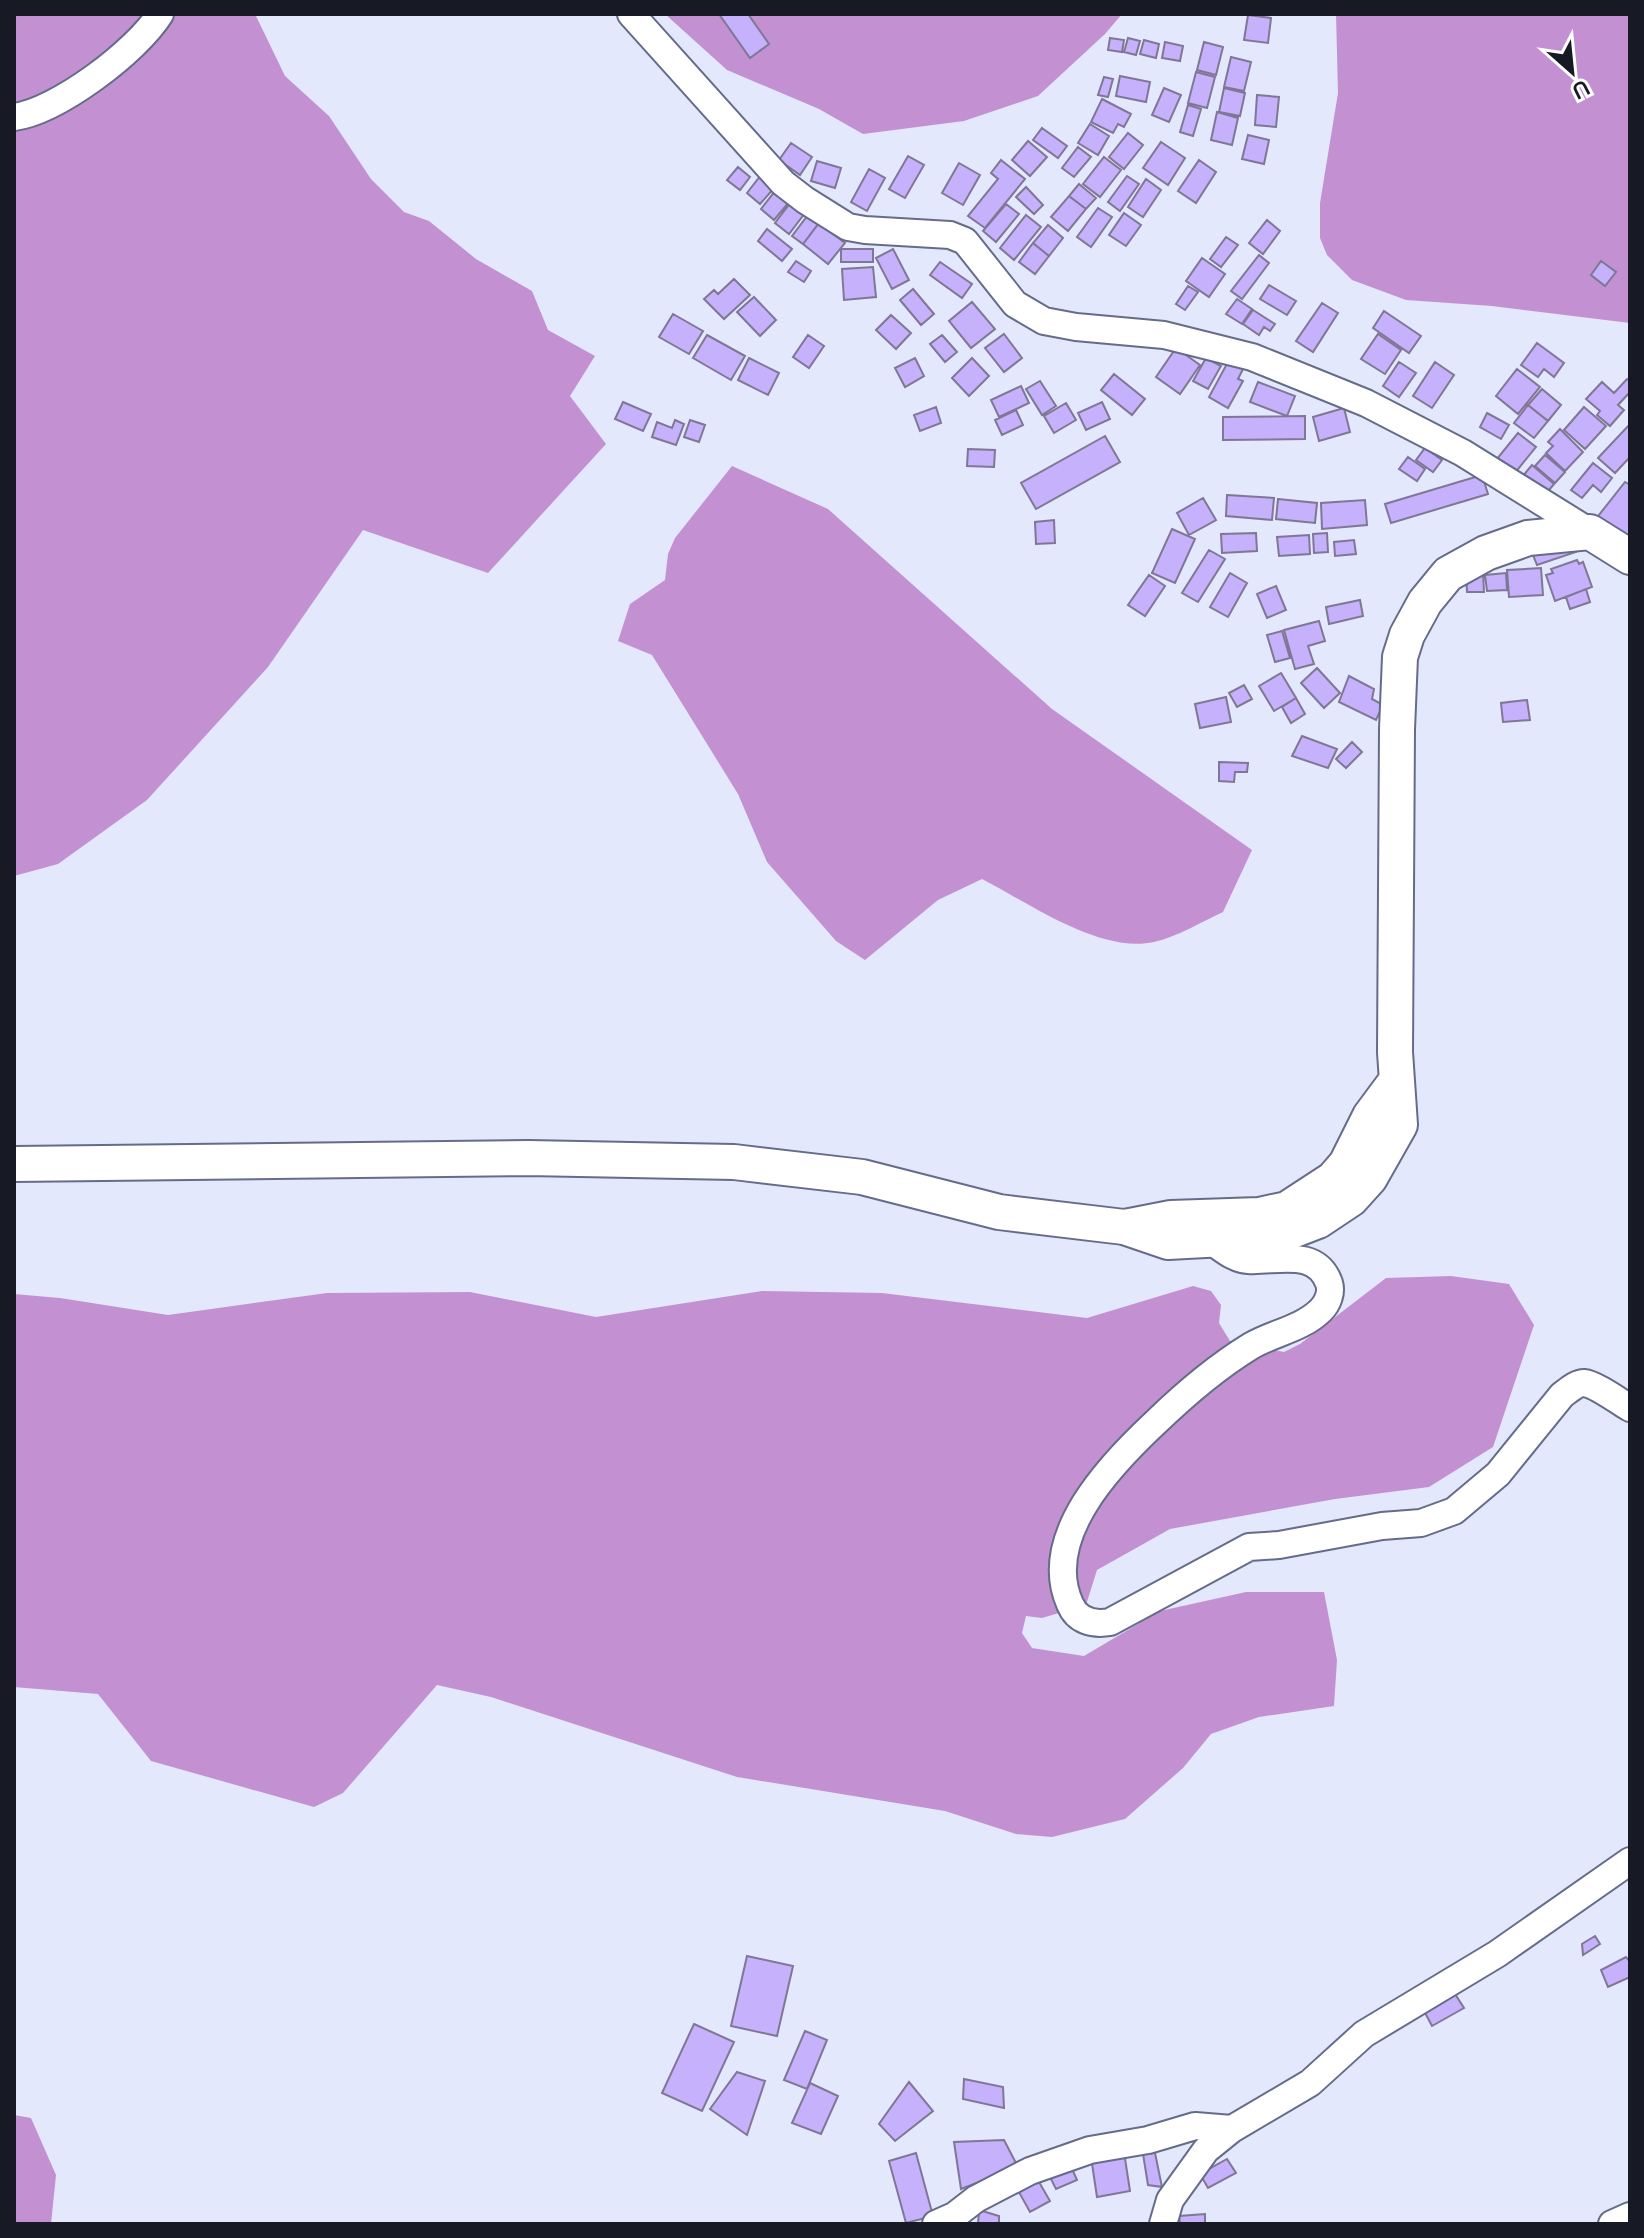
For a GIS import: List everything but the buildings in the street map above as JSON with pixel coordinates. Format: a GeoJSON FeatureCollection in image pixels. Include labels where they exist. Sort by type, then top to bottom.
{"type":"FeatureCollection","features":[{"type":"Feature","properties":{"kind":"main road"},"geometry":{"type":"LineString","coordinates":[[14,1164],[528,1158],[734,1162],[862,1177],[999,1212],[1124,1227],[1168,1242],[1279,1236],[1318,1221],[1351,1199],[1370,1178],[1400,1125],[1396,1066],[1397,729],[1400,657],[1407,635],[1425,602],[1448,574],[1486,553],[1528,538],[1590,532],[1630,557]]}},
{"type":"Feature","properties":{"kind":"main road"},"geometry":{"type":"LineString","coordinates":[[1124,1227],[1171,1218],[1259,1215],[1287,1209],[1333,1179],[1346,1164],[1396,1066]]}},
{"type":"Feature","properties":{"kind":"street"},"geometry":{"type":"LineString","coordinates":[[14,117],[30,115],[57,102],[117,59],[152,28],[160,14]]}},
{"type":"Feature","properties":{"kind":"street"},"geometry":{"type":"LineString","coordinates":[[631,14],[783,183],[848,227],[950,235],[965,241],[1015,304],[1044,321],[1164,335],[1252,357],[1366,403],[1463,453],[1590,532]]}},
{"type":"Feature","properties":{"kind":"street"},"geometry":{"type":"LineString","coordinates":[[1211,1241],[1231,1255],[1248,1260],[1290,1256],[1310,1262],[1321,1268],[1328,1281],[1329,1298],[1310,1320],[1253,1345],[1209,1374],[1125,1451],[1092,1492],[1071,1529],[1064,1562],[1066,1592],[1072,1608],[1084,1620],[1096,1624],[1110,1622],[1249,1547],[1279,1545],[1382,1526],[1421,1523],[1454,1511],[1498,1474],[1562,1395],[1575,1386],[1584,1383],[1630,1408]]}},
{"type":"Feature","properties":{"kind":"street"},"geometry":{"type":"LineString","coordinates":[[1163,2224],[1170,2200],[1194,2165],[1206,2150],[1232,2129],[1310,2083],[1364,2034],[1497,1954],[1630,1861]]}},
{"type":"Feature","properties":{"kind":"street"},"geometry":{"type":"LineString","coordinates":[[936,2224],[1030,2171],[1090,2150],[1148,2140],[1195,2126],[1232,2129]]}},
{"type":"Feature","properties":{"kind":"street"},"geometry":{"type":"LineString","coordinates":[[1612,2224],[1630,2216]]}},
{"type":"Feature","properties":{"kind":"shaded area"},"geometry":{"type":"Polygon","coordinates":[[[14,14],[255,14],[285,76],[329,116],[371,179],[404,212],[429,221],[476,259],[532,291],[548,330],[595,356],[570,396],[606,444],[488,573],[363,530],[268,667],[147,800],[58,864],[14,876],[14,14]]]}},
{"type":"Feature","properties":{"kind":"shaded area"},"geometry":{"type":"Polygon","coordinates":[[[665,14],[1122,14],[1105,34],[1038,96],[964,121],[863,134],[819,109],[727,70],[665,14]]]}},
{"type":"Feature","properties":{"kind":"shaded area"},"geometry":{"type":"Polygon","coordinates":[[[1336,14],[1630,14],[1630,323],[1492,306],[1406,300],[1352,280],[1327,255],[1320,238],[1320,203],[1338,93],[1336,14]]]}},
{"type":"Feature","properties":{"kind":"shaded area"},"geometry":{"type":"Polygon","coordinates":[[[732,466],[828,509],[1052,709],[1252,850],[1223,912],[1154,942],[1133,944],[1111,941],[1065,924],[982,879],[938,900],[865,960],[836,941],[767,862],[738,794],[652,655],[618,641],[630,604],[665,580],[668,554],[675,538],[732,466]]]}},
{"type":"Feature","properties":{"kind":"shaded area"},"geometry":{"type":"Polygon","coordinates":[[[1451,1276],[1509,1284],[1534,1325],[1493,1447],[1429,1487],[1335,1499],[1170,1529],[1097,1570],[1086,1605],[1042,1618],[1026,1616],[1022,1633],[1032,1648],[1084,1656],[1160,1611],[1246,1592],[1324,1592],[1337,1660],[1334,1706],[1259,1717],[1211,1734],[1183,1768],[1125,1819],[1052,1837],[1016,1834],[945,1811],[737,1777],[491,1697],[437,1685],[343,1793],[314,1807],[151,1761],[98,1694],[14,1687],[14,1294],[168,1315],[327,1293],[470,1292],[596,1317],[762,1291],[882,1293],[1087,1318],[1193,1286],[1211,1291],[1221,1305],[1219,1323],[1230,1341],[1284,1352],[1300,1344],[1386,1278],[1451,1276]]]}},
{"type":"Feature","properties":{"kind":"shaded area"},"geometry":{"type":"Polygon","coordinates":[[[14,2115],[31,2118],[56,2175],[51,2224],[14,2224],[14,2115]]]}}]}
